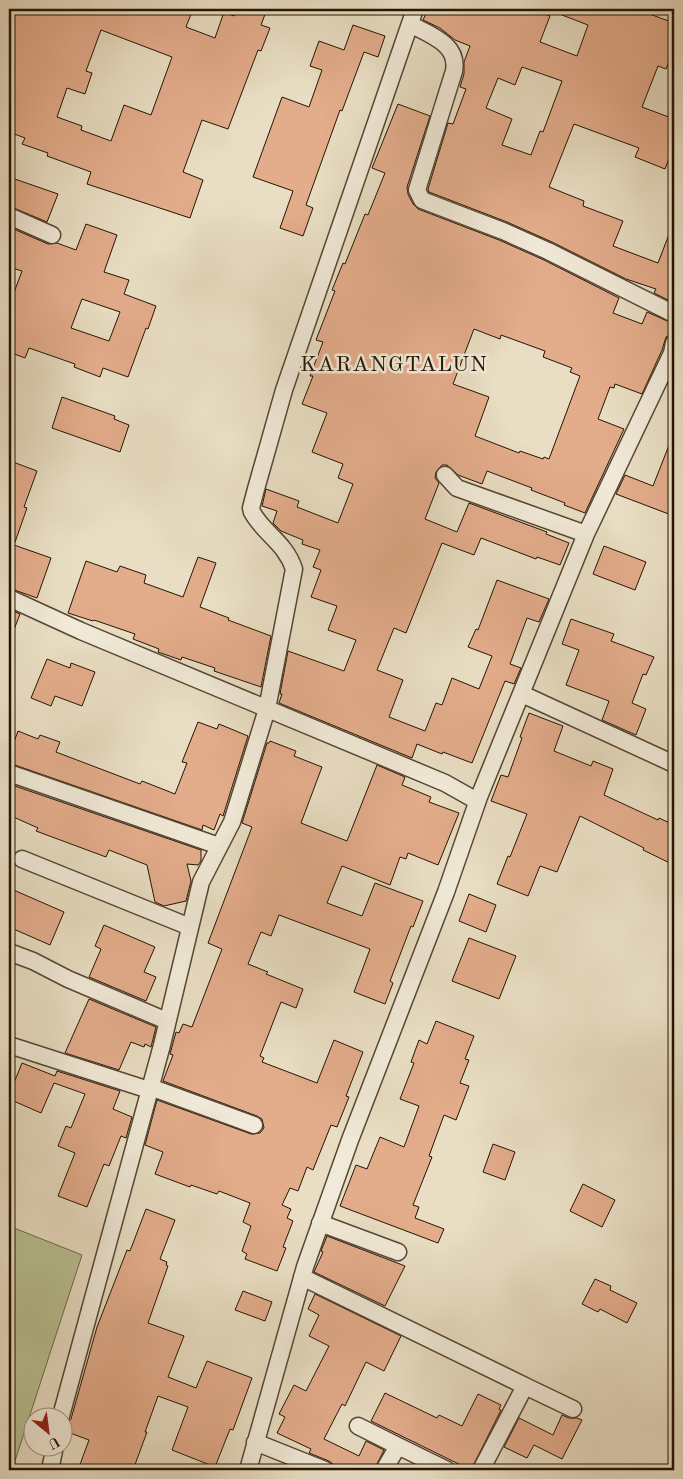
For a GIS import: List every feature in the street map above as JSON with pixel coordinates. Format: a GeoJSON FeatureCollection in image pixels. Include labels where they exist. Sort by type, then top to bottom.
{"type":"FeatureCollection","features":[{"type":"Feature","properties":{"kind":"street"},"geometry":{"type":"LineString","coordinates":[[64,1406],[167,1021],[201,882],[232,822],[268,709],[294,569],[291,560],[280,543],[255,517],[251,508],[284,390],[413,16],[447,45],[456,62],[417,190],[422,200],[503,231],[548,251],[674,314]]}},
{"type":"Feature","properties":{"kind":"street"},"geometry":{"type":"LineString","coordinates":[[9,216],[52,235]]}},
{"type":"Feature","properties":{"kind":"street"},"geometry":{"type":"LineString","coordinates":[[248,1470],[302,1277],[320,1223],[446,892],[477,801],[586,534],[672,353],[674,343]]}},
{"type":"Feature","properties":{"kind":"street"},"geometry":{"type":"LineString","coordinates":[[445,475],[457,488],[586,534]]}},
{"type":"Feature","properties":{"kind":"street"},"geometry":{"type":"LineString","coordinates":[[9,598],[81,631],[445,783],[477,801]]}},
{"type":"Feature","properties":{"kind":"street"},"geometry":{"type":"LineString","coordinates":[[522,694],[674,764]]}},
{"type":"Feature","properties":{"kind":"street"},"geometry":{"type":"LineString","coordinates":[[9,773],[219,846]]}},
{"type":"Feature","properties":{"kind":"street"},"geometry":{"type":"LineString","coordinates":[[22,860],[190,926]]}},
{"type":"Feature","properties":{"kind":"street"},"geometry":{"type":"LineString","coordinates":[[9,952],[167,1021]]}},
{"type":"Feature","properties":{"kind":"street"},"geometry":{"type":"LineString","coordinates":[[9,1045],[149,1088],[254,1125]]}},
{"type":"Feature","properties":{"kind":"street"},"geometry":{"type":"LineString","coordinates":[[320,1223],[398,1252]]}},
{"type":"Feature","properties":{"kind":"street"},"geometry":{"type":"LineString","coordinates":[[302,1277],[573,1409]]}},
{"type":"Feature","properties":{"kind":"street"},"geometry":{"type":"LineString","coordinates":[[481,1470],[525,1386]]}},
{"type":"Feature","properties":{"kind":"street"},"geometry":{"type":"LineString","coordinates":[[358,1426],[447,1470]]}},
{"type":"Feature","properties":{"kind":"street"},"geometry":{"type":"LineString","coordinates":[[256,1442],[325,1470]]}},
{"type":"Feature","properties":{"kind":"street"},"geometry":{"type":"LineString","coordinates":[[384,1470],[398,1446]]}},
{"type":"Feature","properties":{"kind":"street"},"geometry":{"type":"LineString","coordinates":[[50,1470],[53,1456]]}},
{"type":"Feature","properties":{"kind":"green space"},"geometry":{"type":"Polygon","coordinates":[[[9,1226],[82,1255],[33,1406],[22,1406],[22,1439],[12,1470],[9,1470],[9,1226]]]}},
{"type":"Feature","properties":{"kind":"building"},"geometry":{"type":"Polygon","coordinates":[[[9,9],[193,9],[186,27],[215,38],[224,12],[234,16],[237,9],[267,9],[261,25],[270,28],[261,51],[258,50],[228,129],[202,120],[183,172],[203,180],[190,218],[87,184],[91,172],[47,156],[48,153],[22,144],[25,138],[9,132],[9,9]],[[101,30],[86,71],[92,73],[85,94],[67,88],[57,117],[82,126],[81,130],[111,141],[124,105],[151,115],[172,57],[101,30]]]}},
{"type":"Feature","properties":{"kind":"building"},"geometry":{"type":"Polygon","coordinates":[[[428,9],[530,9],[550,16],[540,42],[577,56],[588,25],[550,9],[636,9],[674,23],[674,49],[666,69],[658,66],[642,107],[674,119],[674,145],[665,169],[635,157],[639,148],[574,124],[549,187],[584,201],[583,206],[623,221],[613,246],[658,263],[674,224],[674,303],[654,293],[656,289],[626,279],[507,222],[429,192],[428,189],[448,123],[453,124],[466,89],[460,87],[464,74],[464,62],[470,46],[455,40],[440,28],[423,20],[428,9]],[[522,67],[515,85],[498,78],[486,108],[512,119],[502,145],[531,155],[540,131],[543,132],[562,81],[522,67]]]}},
{"type":"Feature","properties":{"kind":"building"},"geometry":{"type":"Polygon","coordinates":[[[353,25],[385,36],[378,57],[364,52],[342,111],[340,110],[306,205],[313,208],[303,236],[280,228],[293,191],[253,177],[282,97],[309,107],[322,70],[310,66],[319,41],[344,50],[353,25]]]}},
{"type":"Feature","properties":{"kind":"building"},"geometry":{"type":"Polygon","coordinates":[[[398,104],[430,116],[407,187],[413,204],[418,209],[499,240],[544,260],[619,298],[613,313],[642,324],[647,312],[674,324],[673,333],[666,337],[642,394],[615,384],[614,388],[610,387],[598,419],[624,429],[585,513],[531,490],[532,488],[487,471],[482,484],[458,475],[447,465],[442,465],[436,472],[435,478],[439,483],[425,519],[457,532],[469,503],[547,532],[546,534],[569,543],[560,565],[537,557],[536,559],[481,538],[474,555],[442,543],[406,633],[394,628],[377,670],[403,680],[389,717],[425,731],[436,703],[442,705],[452,678],[479,689],[492,656],[468,647],[476,629],[478,630],[497,580],[549,599],[539,622],[527,618],[510,664],[521,668],[514,684],[505,681],[472,763],[417,744],[412,758],[279,703],[288,651],[344,671],[356,640],[328,630],[337,606],[311,597],[321,570],[313,567],[320,550],[302,544],[303,540],[281,531],[273,523],[277,511],[262,506],[266,489],[299,501],[297,507],[338,523],[353,484],[338,478],[343,464],[312,452],[327,413],[302,404],[323,342],[316,340],[335,291],[332,290],[343,263],[345,264],[365,214],[368,215],[385,173],[372,168],[398,104]],[[474,329],[453,384],[489,397],[475,436],[519,453],[520,451],[543,459],[544,457],[549,459],[580,376],[570,372],[572,368],[543,357],[545,351],[501,335],[500,339],[474,329]]]}},
{"type":"Feature","properties":{"kind":"building"},"geometry":{"type":"Polygon","coordinates":[[[9,177],[58,194],[47,222],[9,206],[9,177]]]}},
{"type":"Feature","properties":{"kind":"building"},"geometry":{"type":"Polygon","coordinates":[[[86,224],[117,235],[104,272],[129,280],[124,294],[156,306],[128,377],[103,368],[100,377],[74,367],[75,364],[29,348],[25,358],[9,352],[9,306],[22,271],[9,267],[9,227],[48,244],[57,243],[76,250],[86,224]],[[82,299],[71,328],[109,341],[120,312],[82,299]]]}},
{"type":"Feature","properties":{"kind":"building"},"geometry":{"type":"Polygon","coordinates":[[[62,397],[115,416],[114,419],[129,425],[120,452],[52,428],[62,397]]]}},
{"type":"Feature","properties":{"kind":"building"},"geometry":{"type":"Polygon","coordinates":[[[673,435],[674,516],[616,494],[625,475],[653,486],[673,435]]]}},
{"type":"Feature","properties":{"kind":"building"},"geometry":{"type":"Polygon","coordinates":[[[13,462],[37,471],[24,507],[27,508],[14,545],[51,558],[37,598],[9,588],[9,476],[13,462]]]}},
{"type":"Feature","properties":{"kind":"building"},"geometry":{"type":"Polygon","coordinates":[[[604,546],[646,562],[635,590],[593,574],[604,546]]]}},
{"type":"Feature","properties":{"kind":"building"},"geometry":{"type":"Polygon","coordinates":[[[198,557],[216,563],[200,607],[271,636],[261,687],[214,671],[215,668],[182,657],[181,660],[158,652],[159,649],[133,639],[135,634],[68,613],[86,561],[117,572],[120,566],[146,575],[144,583],[183,597],[198,557]]]}},
{"type":"Feature","properties":{"kind":"building"},"geometry":{"type":"Polygon","coordinates":[[[9,609],[20,614],[10,640],[9,639],[9,609]]]}},
{"type":"Feature","properties":{"kind":"building"},"geometry":{"type":"Polygon","coordinates":[[[571,619],[614,634],[611,641],[654,657],[646,675],[643,674],[632,703],[646,709],[636,735],[602,720],[609,701],[566,685],[579,650],[562,644],[571,619]]]}},
{"type":"Feature","properties":{"kind":"building"},"geometry":{"type":"Polygon","coordinates":[[[47,659],[70,668],[71,663],[95,672],[82,706],[55,696],[51,706],[31,698],[47,659]]]}},
{"type":"Feature","properties":{"kind":"building"},"geometry":{"type":"Polygon","coordinates":[[[529,713],[563,726],[554,751],[591,766],[593,761],[613,769],[604,795],[658,820],[659,818],[674,825],[674,865],[580,816],[557,872],[540,866],[528,896],[497,884],[527,814],[491,801],[501,775],[508,777],[529,713]]]}},
{"type":"Feature","properties":{"kind":"building"},"geometry":{"type":"Polygon","coordinates":[[[198,722],[217,729],[219,724],[248,736],[223,816],[220,814],[214,830],[203,825],[202,830],[9,763],[9,755],[18,731],[38,739],[40,735],[60,742],[56,752],[140,784],[142,781],[175,794],[187,763],[182,762],[198,722]]]}},
{"type":"Feature","properties":{"kind":"building"},"geometry":{"type":"Polygon","coordinates":[[[270,741],[296,751],[294,756],[322,767],[301,823],[347,841],[377,765],[405,777],[402,785],[431,797],[429,802],[459,813],[438,865],[408,853],[406,859],[400,857],[390,885],[342,866],[327,903],[362,916],[375,883],[423,901],[413,927],[411,926],[390,981],[393,983],[385,1004],[354,992],[370,949],[279,915],[271,936],[261,932],[248,964],[268,972],[266,974],[303,989],[296,1008],[281,1002],[260,1056],[264,1058],[262,1062],[317,1083],[334,1040],[363,1052],[346,1096],[349,1097],[337,1127],[331,1125],[313,1170],[307,1167],[298,1191],[290,1188],[282,1205],[291,1209],[287,1218],[293,1221],[283,1247],[286,1248],[277,1271],[245,1259],[247,1254],[242,1251],[251,1226],[243,1222],[250,1203],[219,1191],[217,1194],[191,1185],[190,1187],[155,1174],[163,1152],[145,1145],[157,1100],[251,1134],[260,1133],[264,1128],[262,1119],[257,1116],[163,1081],[173,1055],[170,1054],[176,1032],[179,1033],[183,1024],[192,1027],[222,949],[208,943],[252,827],[242,823],[267,743],[270,741]]]}},
{"type":"Feature","properties":{"kind":"building"},"geometry":{"type":"Polygon","coordinates":[[[9,784],[201,850],[201,861],[198,865],[187,864],[191,881],[186,901],[164,906],[155,902],[147,865],[109,850],[106,857],[36,831],[38,828],[9,815],[9,784]]]}},
{"type":"Feature","properties":{"kind":"building"},"geometry":{"type":"Polygon","coordinates":[[[9,888],[64,912],[50,945],[9,927],[9,888]]]}},
{"type":"Feature","properties":{"kind":"building"},"geometry":{"type":"Polygon","coordinates":[[[469,894],[496,905],[486,932],[459,921],[469,894]]]}},
{"type":"Feature","properties":{"kind":"building"},"geometry":{"type":"Polygon","coordinates":[[[104,925],[155,947],[144,972],[156,977],[146,1001],[89,977],[101,949],[95,946],[104,925]]]}},
{"type":"Feature","properties":{"kind":"building"},"geometry":{"type":"Polygon","coordinates":[[[469,938],[516,956],[499,999],[452,981],[469,938]]]}},
{"type":"Feature","properties":{"kind":"building"},"geometry":{"type":"Polygon","coordinates":[[[89,999],[156,1027],[151,1047],[145,1044],[144,1047],[131,1042],[119,1070],[65,1053],[89,999]]]}},
{"type":"Feature","properties":{"kind":"building"},"geometry":{"type":"Polygon","coordinates":[[[436,1021],[474,1036],[465,1059],[469,1060],[460,1083],[469,1086],[456,1120],[444,1115],[429,1156],[432,1157],[413,1205],[419,1207],[415,1218],[444,1229],[438,1243],[340,1206],[356,1165],[367,1169],[380,1137],[404,1147],[419,1106],[400,1099],[414,1063],[411,1062],[419,1040],[427,1044],[436,1021]]]}},
{"type":"Feature","properties":{"kind":"building"},"geometry":{"type":"Polygon","coordinates":[[[22,1063],[55,1076],[57,1071],[120,1091],[113,1109],[132,1117],[126,1138],[121,1136],[109,1166],[104,1164],[87,1207],[58,1196],[75,1153],[58,1146],[66,1126],[71,1128],[85,1094],[54,1083],[41,1113],[9,1099],[22,1063]]]}},
{"type":"Feature","properties":{"kind":"building"},"geometry":{"type":"Polygon","coordinates":[[[493,1144],[515,1152],[505,1180],[483,1172],[493,1144]]]}},
{"type":"Feature","properties":{"kind":"building"},"geometry":{"type":"Polygon","coordinates":[[[583,1184],[615,1200],[602,1227],[570,1211],[583,1184]]]}},
{"type":"Feature","properties":{"kind":"building"},"geometry":{"type":"Polygon","coordinates":[[[146,1209],[175,1220],[160,1259],[167,1262],[166,1265],[168,1266],[148,1323],[184,1336],[168,1377],[196,1388],[207,1361],[252,1378],[233,1430],[230,1429],[215,1467],[172,1450],[188,1407],[158,1396],[133,1470],[78,1470],[89,1440],[72,1434],[72,1415],[97,1327],[127,1250],[130,1251],[146,1209]]]}},
{"type":"Feature","properties":{"kind":"building"},"geometry":{"type":"Polygon","coordinates":[[[327,1236],[405,1266],[385,1306],[314,1272],[323,1252],[321,1251],[327,1236]]]}},
{"type":"Feature","properties":{"kind":"building"},"geometry":{"type":"Polygon","coordinates":[[[595,1279],[611,1286],[610,1290],[637,1303],[627,1323],[600,1309],[598,1312],[582,1304],[595,1279]]]}},
{"type":"Feature","properties":{"kind":"building"},"geometry":{"type":"Polygon","coordinates":[[[243,1291],[272,1302],[265,1321],[235,1310],[243,1291]]]}},
{"type":"Feature","properties":{"kind":"building"},"geometry":{"type":"Polygon","coordinates":[[[315,1294],[401,1336],[384,1371],[366,1362],[345,1406],[342,1404],[324,1439],[359,1456],[366,1441],[384,1450],[374,1470],[335,1470],[333,1464],[329,1461],[309,1453],[311,1449],[277,1433],[285,1417],[279,1414],[294,1385],[306,1391],[329,1346],[309,1336],[319,1315],[308,1309],[315,1294]]]}},
{"type":"Feature","properties":{"kind":"building"},"geometry":{"type":"Polygon","coordinates":[[[385,1393],[437,1418],[439,1415],[462,1426],[478,1394],[501,1405],[499,1409],[501,1410],[471,1470],[371,1421],[385,1393]]]}},
{"type":"Feature","properties":{"kind":"building"},"geometry":{"type":"Polygon","coordinates":[[[562,1415],[582,1420],[562,1459],[534,1445],[527,1458],[504,1447],[519,1418],[553,1435],[562,1415]]]}},
{"type":"Feature","properties":{"kind":"district","name":"KARANGTALUN"},"geometry":{"type":"Point","coordinates":[394,365]}}]}
